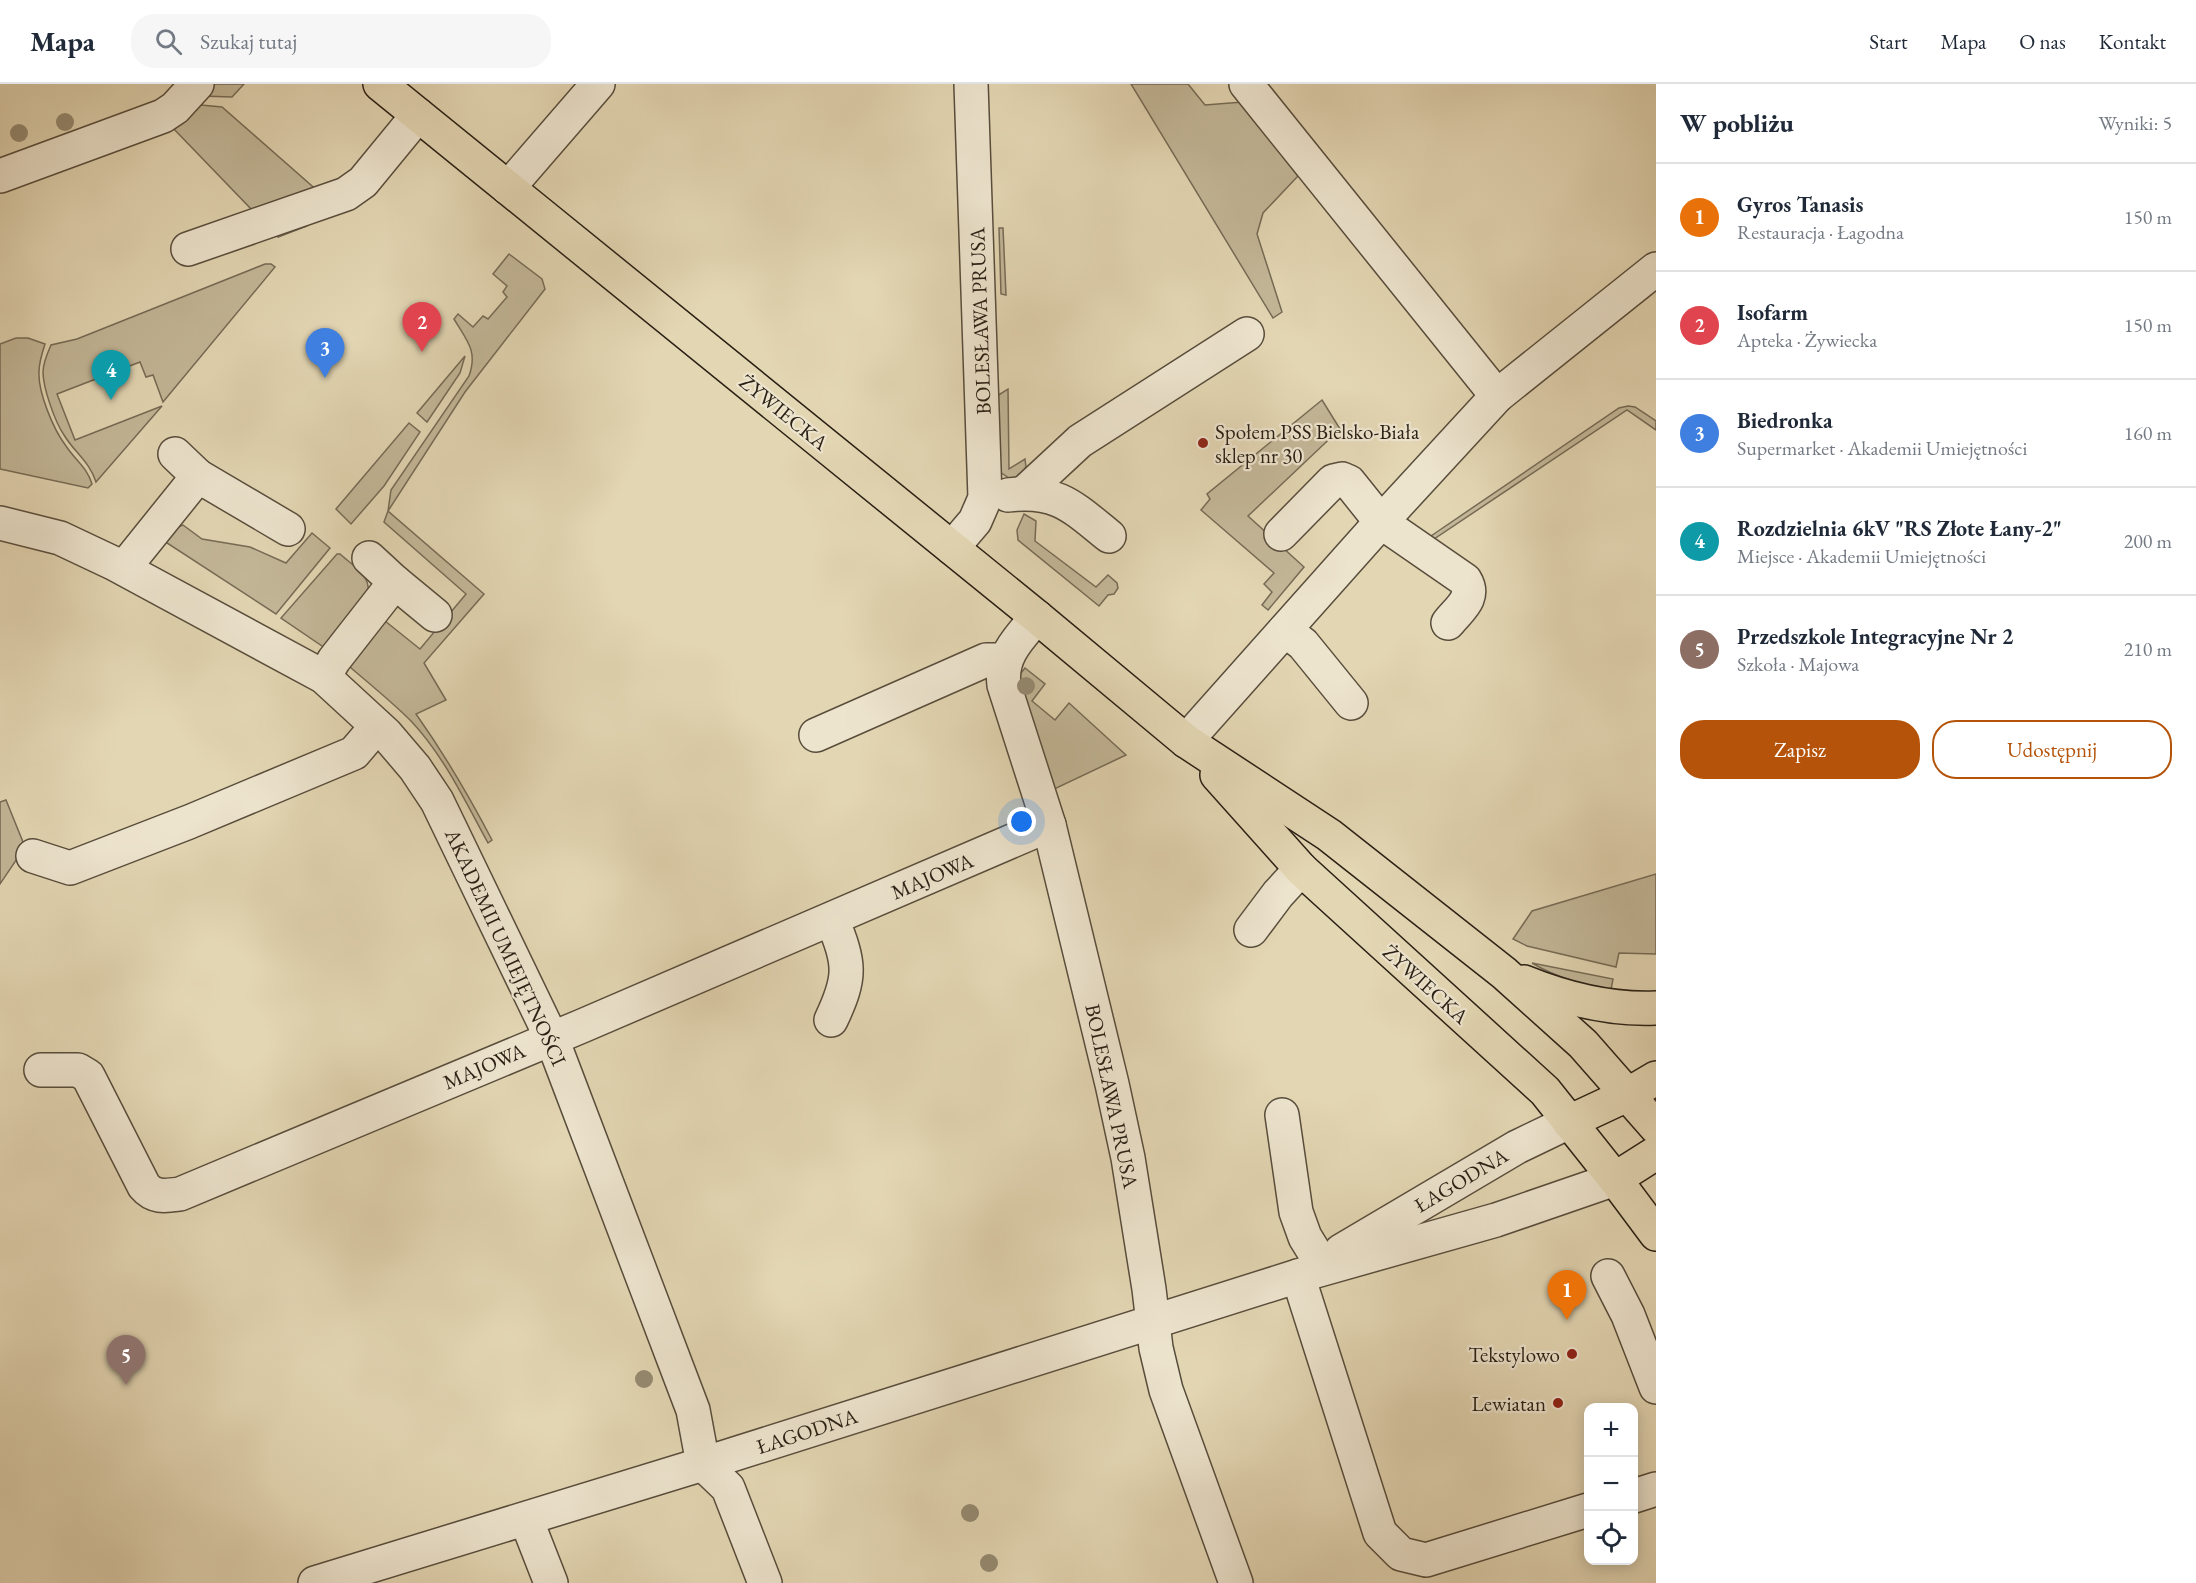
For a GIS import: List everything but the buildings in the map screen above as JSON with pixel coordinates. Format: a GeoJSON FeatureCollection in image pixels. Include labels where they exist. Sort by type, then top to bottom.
{"type":"FeatureCollection","features":[{"type":"Feature","properties":{"kind":"main road","name":"ŻYWIECKA"},"geometry":{"type":"LineString","coordinates":[[380,84],[1186,741],[1329,835],[1504,974],[1583,1044],[1656,1127]]}},
{"type":"Feature","properties":{"kind":"main road","name":"ŻYWIECKA"},"geometry":{"type":"LineString","coordinates":[[1186,741],[1301,869],[1538,1086],[1615,1179],[1656,1234]]}},
{"type":"Feature","properties":{"kind":"main road"},"geometry":{"type":"LineString","coordinates":[[1504,974],[1552,993],[1585,1001],[1616,1007],[1656,1008]]}},
{"type":"Feature","properties":{"kind":"main road","name":"ŁAGODNA"},"geometry":{"type":"LineString","coordinates":[[1569,1122],[1629,1094],[1656,1078]]}},
{"type":"Feature","properties":{"kind":"main road"},"geometry":{"type":"LineString","coordinates":[[1615,1179],[1656,1153]]}},
{"type":"Feature","properties":{"kind":"street"},"geometry":{"type":"LineString","coordinates":[[0,176],[163,117],[175,108],[197,84]]}},
{"type":"Feature","properties":{"kind":"street"},"geometry":{"type":"LineString","coordinates":[[508,188],[598,84]]}},
{"type":"Feature","properties":{"kind":"street","name":"BOLESŁAWA PRUSA"},"geometry":{"type":"LineString","coordinates":[[952,548],[975,521],[985,498],[971,84]]}},
{"type":"Feature","properties":{"kind":"street"},"geometry":{"type":"LineString","coordinates":[[1246,84],[1497,396]]}},
{"type":"Feature","properties":{"kind":"street"},"geometry":{"type":"LineString","coordinates":[[188,249],[346,194],[363,182],[418,115]]}},
{"type":"Feature","properties":{"kind":"street"},"geometry":{"type":"LineString","coordinates":[[1186,741],[1387,515],[1497,396],[1656,269]]}},
{"type":"Feature","properties":{"kind":"street"},"geometry":{"type":"LineString","coordinates":[[1024,493],[1080,441],[1247,334]]}},
{"type":"Feature","properties":{"kind":"street"},"geometry":{"type":"LineString","coordinates":[[124,568],[186,465],[288,529]]}},
{"type":"Feature","properties":{"kind":"street"},"geometry":{"type":"LineString","coordinates":[[1281,534],[1333,481],[1342,479],[1349,482],[1465,580],[1470,588],[1470,596],[1448,622]]}},
{"type":"Feature","properties":{"kind":"street"},"geometry":{"type":"LineString","coordinates":[[985,498],[1024,493],[1051,496],[1071,505],[1109,536]]}},
{"type":"Feature","properties":{"kind":"street","name":"AKADEMII UMIEJĘTNOŚCI"},"geometry":{"type":"LineString","coordinates":[[0,523],[60,538],[124,568],[324,676],[377,726],[415,768],[437,801],[552,1038],[693,1410],[703,1464]]}},
{"type":"Feature","properties":{"kind":"street"},"geometry":{"type":"LineString","coordinates":[[369,558],[435,615]]}},
{"type":"Feature","properties":{"kind":"street"},"geometry":{"type":"LineString","coordinates":[[324,676],[396,582]]}},
{"type":"Feature","properties":{"kind":"street"},"geometry":{"type":"LineString","coordinates":[[816,735],[986,660],[1005,660],[1010,649],[1036,617]]}},
{"type":"Feature","properties":{"kind":"street"},"geometry":{"type":"LineString","coordinates":[[1285,630],[1303,644],[1351,703]]}},
{"type":"Feature","properties":{"kind":"street","name":"BOLESŁAWA PRUSA"},"geometry":{"type":"LineString","coordinates":[[1005,660],[1004,685],[1049,825],[1112,1084],[1128,1158],[1156,1348],[1166,1390],[1236,1583]]}},
{"type":"Feature","properties":{"kind":"street"},"geometry":{"type":"LineString","coordinates":[[33,856],[70,868],[81,864],[354,753],[377,726]]}},
{"type":"Feature","properties":{"kind":"street","name":"MAJOWA"},"geometry":{"type":"LineString","coordinates":[[41,1070],[78,1070],[88,1076],[144,1186],[150,1193],[164,1196],[180,1194],[552,1038],[1049,825]]}},
{"type":"Feature","properties":{"kind":"street"},"geometry":{"type":"LineString","coordinates":[[1251,930],[1278,894],[1301,869]]}},
{"type":"Feature","properties":{"kind":"street"},"geometry":{"type":"LineString","coordinates":[[831,1020],[842,996],[847,974],[845,950],[832,919]]}},
{"type":"Feature","properties":{"kind":"street"},"geometry":{"type":"LineString","coordinates":[[1282,1115],[1296,1212],[1305,1237],[1310,1269],[1380,1533],[1401,1554],[1426,1560],[1585,1511]]}},
{"type":"Feature","properties":{"kind":"street","name":"ŁAGODNA"},"geometry":{"type":"LineString","coordinates":[[1310,1269],[1517,1148],[1569,1122]]}},
{"type":"Feature","properties":{"kind":"street","name":"ŁAGODNA"},"geometry":{"type":"LineString","coordinates":[[315,1583],[703,1464],[1310,1269],[1496,1220],[1615,1179]]}},
{"type":"Feature","properties":{"kind":"street"},"geometry":{"type":"LineString","coordinates":[[1608,1276],[1628,1315],[1656,1387]]}},
{"type":"Feature","properties":{"kind":"street"},"geometry":{"type":"LineString","coordinates":[[703,1464],[728,1488],[765,1583]]}},
{"type":"Feature","properties":{"kind":"street"},"geometry":{"type":"LineString","coordinates":[[1638,1495],[1656,1490]]}},
{"type":"Feature","properties":{"kind":"street"},"geometry":{"type":"LineString","coordinates":[[526,1519],[551,1583]]}},
{"type":"Feature","properties":{"kind":"shaded area"},"geometry":{"type":"Polygon","coordinates":[[[207,84],[244,84],[232,97],[201,96],[207,84]]]}},
{"type":"Feature","properties":{"kind":"shaded area"},"geometry":{"type":"Polygon","coordinates":[[[1131,84],[1188,84],[1205,105],[1243,102],[1298,176],[1263,213],[1257,234],[1282,312],[1273,318],[1131,84]]]}},
{"type":"Feature","properties":{"kind":"shaded area"},"geometry":{"type":"Polygon","coordinates":[[[190,104],[222,107],[320,193],[307,226],[278,237],[171,126],[190,104]]]}},
{"type":"Feature","properties":{"kind":"shaded area"},"geometry":{"type":"Polygon","coordinates":[[[999,228],[1003,228],[1006,295],[1001,294],[999,228]]]}},
{"type":"Feature","properties":{"kind":"shaded area"},"geometry":{"type":"Polygon","coordinates":[[[509,254],[542,279],[545,289],[465,392],[388,511],[391,490],[469,376],[472,353],[454,319],[458,314],[473,327],[483,316],[488,319],[507,297],[503,292],[507,286],[493,274],[509,254]]]}},
{"type":"Feature","properties":{"kind":"shaded area"},"geometry":{"type":"Polygon","coordinates":[[[265,264],[275,267],[163,402],[153,375],[146,377],[140,362],[57,394],[75,440],[162,406],[96,482],[86,463],[68,441],[50,405],[43,372],[44,362],[51,345],[77,339],[265,264]]]}},
{"type":"Feature","properties":{"kind":"shaded area"},"geometry":{"type":"Polygon","coordinates":[[[16,338],[28,338],[45,344],[39,372],[44,400],[61,439],[90,478],[92,484],[88,488],[0,469],[0,344],[16,338]]]}},
{"type":"Feature","properties":{"kind":"shaded area"},"geometry":{"type":"Polygon","coordinates":[[[465,356],[460,373],[427,422],[417,413],[465,356]]]}},
{"type":"Feature","properties":{"kind":"shaded area"},"geometry":{"type":"Polygon","coordinates":[[[1008,389],[1009,469],[1025,459],[1026,467],[1018,478],[1009,478],[1000,472],[997,396],[1008,389]]]}},
{"type":"Feature","properties":{"kind":"shaded area"},"geometry":{"type":"Polygon","coordinates":[[[1322,400],[1340,429],[1248,516],[1304,567],[1268,610],[1262,605],[1272,592],[1264,584],[1274,573],[1201,510],[1210,499],[1207,494],[1322,400]]]}},
{"type":"Feature","properties":{"kind":"shaded area"},"geometry":{"type":"Polygon","coordinates":[[[1635,407],[1656,421],[1656,430],[1627,410],[1431,541],[1428,538],[1619,408],[1635,407]]]}},
{"type":"Feature","properties":{"kind":"shaded area"},"geometry":{"type":"Polygon","coordinates":[[[409,423],[420,432],[384,486],[351,524],[336,509],[409,423]]]}},
{"type":"Feature","properties":{"kind":"shaded area"},"geometry":{"type":"Polygon","coordinates":[[[388,511],[484,594],[424,663],[446,700],[416,714],[447,760],[475,808],[492,840],[488,843],[434,749],[411,721],[351,668],[349,662],[385,621],[420,649],[466,594],[384,522],[388,511]]]}},
{"type":"Feature","properties":{"kind":"shaded area"},"geometry":{"type":"Polygon","coordinates":[[[1024,514],[1036,521],[1035,541],[1096,587],[1108,575],[1117,583],[1118,588],[1114,594],[1108,595],[1099,606],[1018,540],[1017,530],[1024,514]]]}},
{"type":"Feature","properties":{"kind":"shaded area"},"geometry":{"type":"Polygon","coordinates":[[[183,525],[202,539],[250,547],[286,563],[312,533],[330,548],[276,614],[164,541],[173,529],[183,525]]]}},
{"type":"Feature","properties":{"kind":"shaded area"},"geometry":{"type":"Polygon","coordinates":[[[337,554],[355,566],[364,576],[368,593],[325,648],[281,618],[337,554]]]}},
{"type":"Feature","properties":{"kind":"shaded area"},"geometry":{"type":"Polygon","coordinates":[[[1025,668],[1045,684],[1032,701],[1055,720],[1069,703],[1126,755],[1048,792],[1017,678],[1025,668]]]}},
{"type":"Feature","properties":{"kind":"shaded area"},"geometry":{"type":"Polygon","coordinates":[[[6,800],[25,847],[0,884],[0,802],[6,800]]]}},
{"type":"Feature","properties":{"kind":"shaded area"},"geometry":{"type":"Polygon","coordinates":[[[1656,874],[1656,954],[1619,953],[1616,967],[1527,946],[1513,939],[1532,911],[1656,874]]]}},
{"type":"Feature","properties":{"kind":"shaded area"},"geometry":{"type":"Polygon","coordinates":[[[1532,963],[1613,979],[1611,990],[1570,980],[1532,963]]]}},
{"type":"Feature","properties":{"kind":"place","name":"Isofarm"},"geometry":{"type":"Point","coordinates":[422,352]}},
{"type":"Feature","properties":{"kind":"place","name":"Biedronka"},"geometry":{"type":"Point","coordinates":[325,378]}},
{"type":"Feature","properties":{"kind":"place","name":"Rozdzielnia 6kV \"RS Złote Łany-2\""},"geometry":{"type":"Point","coordinates":[111,400]}},
{"type":"Feature","properties":{"kind":"place","name":"Społem PSS Bielsko-Biała sklep nr 30"},"geometry":{"type":"Point","coordinates":[1203,443]}},
{"type":"Feature","properties":{"kind":"place","name":"Gyros Tanasis"},"geometry":{"type":"Point","coordinates":[1567,1320]}},
{"type":"Feature","properties":{"kind":"place","name":"Tekstylowo"},"geometry":{"type":"Point","coordinates":[1572,1354]}},
{"type":"Feature","properties":{"kind":"place","name":"Przedszkole Integracyjne Nr 2"},"geometry":{"type":"Point","coordinates":[126,1385]}},
{"type":"Feature","properties":{"kind":"place","name":"Lewiatan"},"geometry":{"type":"Point","coordinates":[1558,1403]}}]}
